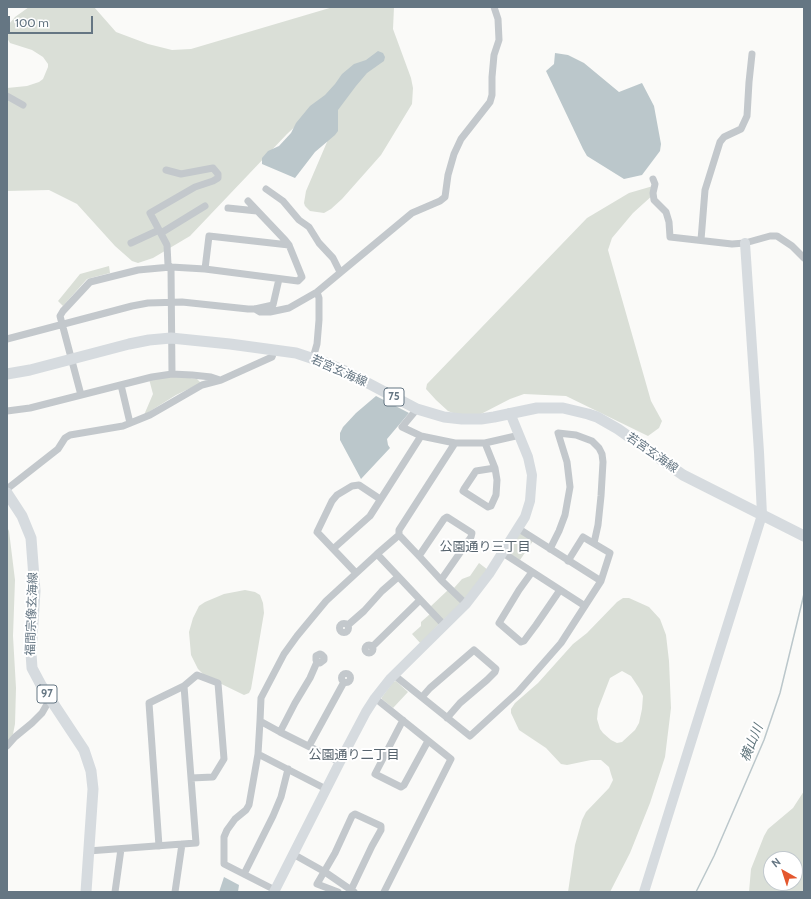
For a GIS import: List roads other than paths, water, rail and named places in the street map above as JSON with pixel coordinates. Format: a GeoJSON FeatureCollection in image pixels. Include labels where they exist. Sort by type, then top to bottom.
{"type":"FeatureCollection","features":[{"type":"Feature","properties":{"kind":"main road","name":"若宮玄海線"},"geometry":{"type":"LineString","coordinates":[[7,374],[72,360],[129,344],[171,338],[275,349],[296,353],[345,371],[417,409],[444,417],[462,419],[494,417],[537,408],[554,408],[575,410],[597,417],[618,429],[683,474],[804,536]]}},
{"type":"Feature","properties":{"kind":"main road","name":"福間宗像玄海線"},"geometry":{"type":"LineString","coordinates":[[7,493],[22,516],[31,538],[35,591],[31,661],[35,674],[84,750],[91,771],[93,789],[86,892]]}},
{"type":"Feature","properties":{"kind":"street"},"geometry":{"type":"LineString","coordinates":[[255,309],[260,312],[270,312],[289,308],[317,292],[412,212],[440,201],[445,196],[448,174],[454,154],[461,139],[490,102],[492,95],[494,55],[499,40],[498,19],[494,7]]}},
{"type":"Feature","properties":{"kind":"street"},"geometry":{"type":"LineString","coordinates":[[701,240],[705,190],[720,142],[724,137],[741,129],[747,116],[752,54]]}},
{"type":"Feature","properties":{"kind":"street"},"geometry":{"type":"LineString","coordinates":[[7,96],[23,104]]}},
{"type":"Feature","properties":{"kind":"street"},"geometry":{"type":"LineString","coordinates":[[166,170],[181,174],[213,168],[218,174],[218,178],[213,181],[194,187],[150,213],[167,246],[168,265],[171,267],[172,374]]}},
{"type":"Feature","properties":{"kind":"street"},"geometry":{"type":"LineString","coordinates":[[653,179],[655,184],[654,200],[666,212],[669,222],[670,237],[732,244],[745,243],[770,236],[777,236],[792,246],[804,258]]}},
{"type":"Feature","properties":{"kind":"street"},"geometry":{"type":"LineString","coordinates":[[266,189],[283,201],[299,220],[309,227],[319,243],[333,258],[340,272]]}},
{"type":"Feature","properties":{"kind":"street"},"geometry":{"type":"LineString","coordinates":[[81,395],[60,316],[62,311],[90,282],[138,270],[171,267],[205,269],[298,281],[302,277],[289,245],[248,201]]}},
{"type":"Feature","properties":{"kind":"street"},"geometry":{"type":"LineString","coordinates":[[131,244],[160,232],[205,206]]}},
{"type":"Feature","properties":{"kind":"street"},"geometry":{"type":"LineString","coordinates":[[228,208],[257,211]]}},
{"type":"Feature","properties":{"kind":"street"},"geometry":{"type":"LineString","coordinates":[[205,269],[209,236],[289,245]]}},
{"type":"Feature","properties":{"kind":"street"},"geometry":{"type":"LineString","coordinates":[[644,892],[762,515],[745,243]]}},
{"type":"Feature","properties":{"kind":"street"},"geometry":{"type":"LineString","coordinates":[[7,339],[148,303],[171,302],[206,304],[248,310],[255,309],[273,305],[279,279]]}},
{"type":"Feature","properties":{"kind":"street"},"geometry":{"type":"LineString","coordinates":[[313,358],[317,344],[319,320],[319,298],[317,292]]}},
{"type":"Feature","properties":{"kind":"street"},"geometry":{"type":"LineString","coordinates":[[7,490],[58,449],[65,438],[79,433],[130,423],[150,415],[202,385],[221,380],[272,357],[275,349]]}},
{"type":"Feature","properties":{"kind":"street"},"geometry":{"type":"LineString","coordinates":[[7,411],[30,408],[152,377],[172,374],[211,377],[221,380]]}},
{"type":"Feature","properties":{"kind":"street"},"geometry":{"type":"LineString","coordinates":[[121,385],[130,423]]}},
{"type":"Feature","properties":{"kind":"street"},"geometry":{"type":"LineString","coordinates":[[417,409],[402,428],[421,436],[455,443],[485,443],[520,435]]}},
{"type":"Feature","properties":{"kind":"street"},"geometry":{"type":"LineString","coordinates":[[455,443],[399,530],[399,535],[326,601],[306,623],[284,654],[261,698],[258,754],[249,805],[246,810],[230,824],[224,837],[224,864],[274,891],[362,718],[375,698],[394,675],[466,604],[489,574],[519,529],[528,509],[532,475],[528,457],[510,413]]}},
{"type":"Feature","properties":{"kind":"street"},"geometry":{"type":"LineString","coordinates":[[550,549],[565,516],[570,487],[568,462],[558,432],[576,435],[592,442],[599,448],[602,454],[601,496],[598,526],[594,543]]}},
{"type":"Feature","properties":{"kind":"street"},"geometry":{"type":"LineString","coordinates":[[333,549],[370,516],[421,436]]}},
{"type":"Feature","properties":{"kind":"street"},"geometry":{"type":"LineString","coordinates":[[485,443],[495,468],[497,480],[496,495],[491,506],[488,507],[463,491],[476,471],[495,468]]}},
{"type":"Feature","properties":{"kind":"street"},"geometry":{"type":"LineString","coordinates":[[356,573],[317,532],[332,501],[337,495],[352,486],[358,485],[380,499]]}},
{"type":"Feature","properties":{"kind":"street"},"geometry":{"type":"LineString","coordinates":[[419,556],[444,519],[447,517],[472,533],[467,543],[441,580]]}},
{"type":"Feature","properties":{"kind":"street"},"geometry":{"type":"LineString","coordinates":[[519,529],[601,581]]}},
{"type":"Feature","properties":{"kind":"street"},"geometry":{"type":"LineString","coordinates":[[399,535],[441,580],[466,604]]}},
{"type":"Feature","properties":{"kind":"street"},"geometry":{"type":"LineString","coordinates":[[394,675],[470,736],[533,676],[561,643],[601,581],[610,553],[583,537],[568,561]]}},
{"type":"Feature","properties":{"kind":"street"},"geometry":{"type":"LineString","coordinates":[[503,553],[585,606]]}},
{"type":"Feature","properties":{"kind":"street"},"geometry":{"type":"LineString","coordinates":[[377,554],[444,626]]}},
{"type":"Feature","properties":{"kind":"street"},"geometry":{"type":"LineString","coordinates":[[532,572],[519,590],[499,624],[521,642],[524,641],[560,590]]}},
{"type":"Feature","properties":{"kind":"street"},"geometry":{"type":"LineString","coordinates":[[348,625],[398,577]]}},
{"type":"Feature","properties":{"kind":"street"},"geometry":{"type":"LineString","coordinates":[[372,647],[420,600]]}},
{"type":"Feature","properties":{"kind":"street"},"geometry":{"type":"LineString","coordinates":[[422,698],[430,688],[474,650],[496,669],[495,672],[460,703],[447,718]]}},
{"type":"Feature","properties":{"kind":"street"},"geometry":{"type":"LineString","coordinates":[[280,732],[318,662]]}},
{"type":"Feature","properties":{"kind":"street"},"geometry":{"type":"LineString","coordinates":[[159,846],[149,703],[184,686],[197,676],[218,684],[224,759],[212,777],[191,778]]}},
{"type":"Feature","properties":{"kind":"street"},"geometry":{"type":"LineString","coordinates":[[308,746],[344,682]]}},
{"type":"Feature","properties":{"kind":"street"},"geometry":{"type":"LineString","coordinates":[[88,851],[196,843],[184,686]]}},
{"type":"Feature","properties":{"kind":"street"},"geometry":{"type":"LineString","coordinates":[[375,698],[451,759],[384,892]]}},
{"type":"Feature","properties":{"kind":"street"},"geometry":{"type":"LineString","coordinates":[[7,746],[42,713],[50,699]]}},
{"type":"Feature","properties":{"kind":"street"},"geometry":{"type":"LineString","coordinates":[[403,720],[375,774],[401,787],[404,785],[428,741]]}},
{"type":"Feature","properties":{"kind":"street"},"geometry":{"type":"LineString","coordinates":[[260,721],[340,762]]}},
{"type":"Feature","properties":{"kind":"street"},"geometry":{"type":"LineString","coordinates":[[258,754],[326,789]]}},
{"type":"Feature","properties":{"kind":"street"},"geometry":{"type":"LineString","coordinates":[[244,874],[274,816],[288,770]]}},
{"type":"Feature","properties":{"kind":"street"},"geometry":{"type":"LineString","coordinates":[[293,854],[325,872],[353,891],[382,826],[356,814],[352,816],[325,872],[317,884],[338,892]]}},
{"type":"Feature","properties":{"kind":"street"},"geometry":{"type":"LineString","coordinates":[[175,892],[182,844]]}},
{"type":"Feature","properties":{"kind":"street"},"geometry":{"type":"LineString","coordinates":[[115,892],[121,849]]}},
{"type":"Feature","properties":{"kind":"waterway","name":"横山川"},"geometry":{"type":"LineString","coordinates":[[696,892],[714,856],[764,740],[780,693],[804,594]]}},
{"type":"Feature","properties":{"kind":"district","name":"公園通り三丁目"},"geometry":{"type":"Point","coordinates":[485,547]}},
{"type":"Feature","properties":{"kind":"district","name":"公園通り二丁目"},"geometry":{"type":"Point","coordinates":[354,755]}}]}
